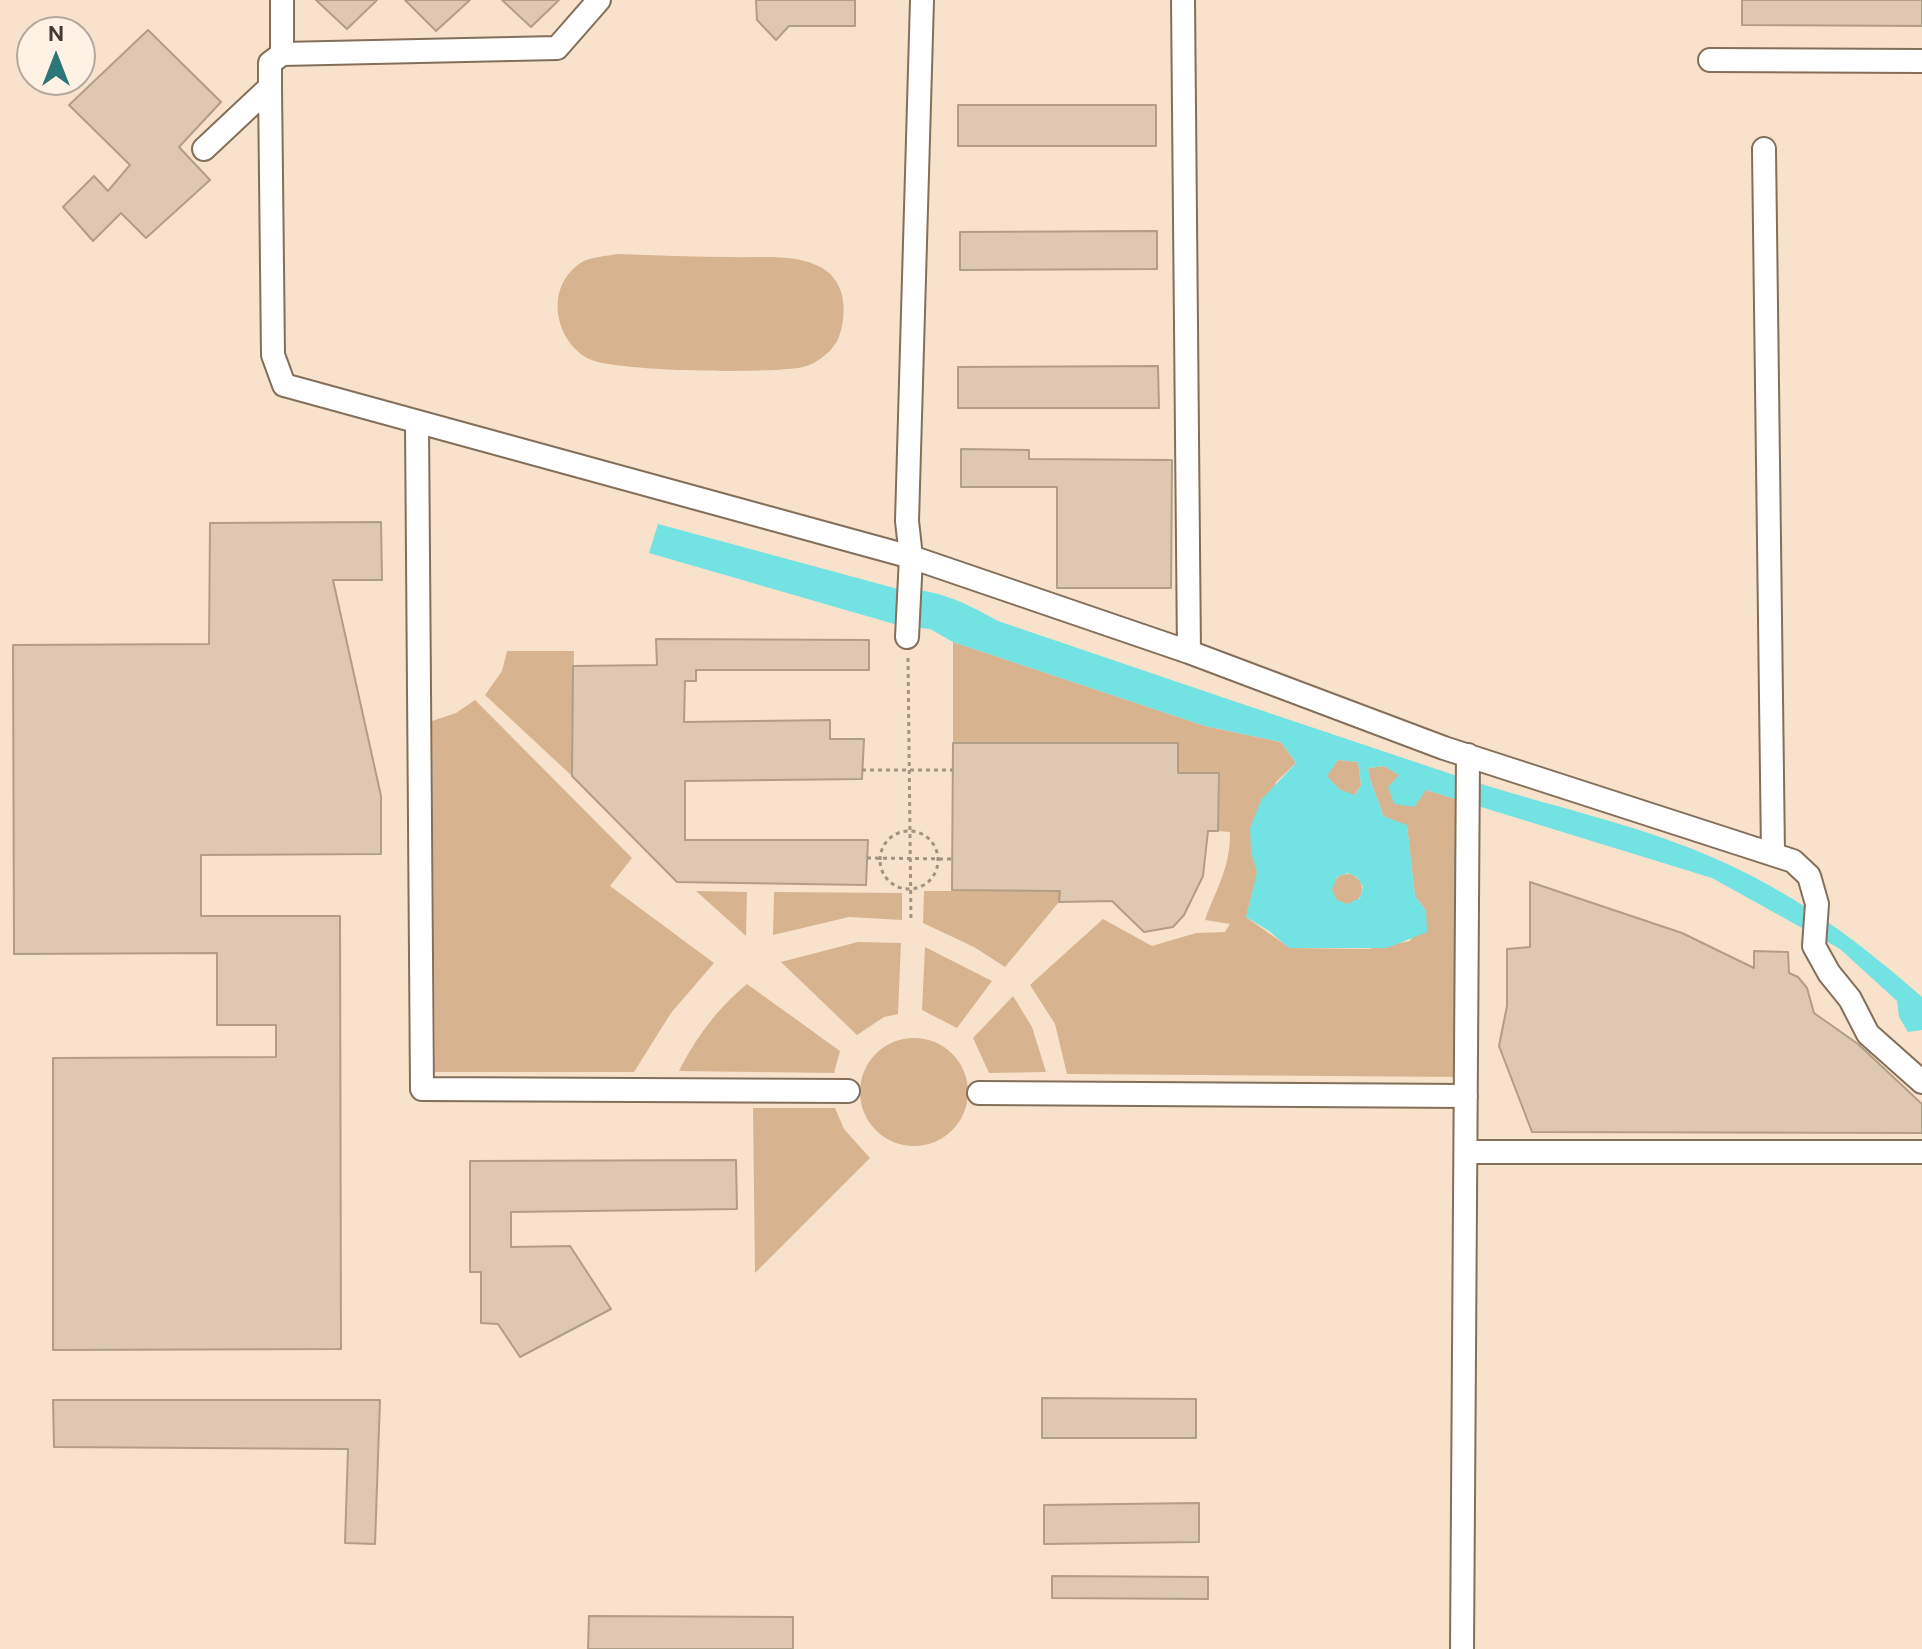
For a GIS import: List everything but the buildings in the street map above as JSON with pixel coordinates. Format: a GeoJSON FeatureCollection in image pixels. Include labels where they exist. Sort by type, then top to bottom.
{"type":"FeatureCollection","features":[{"type":"Feature","properties":{"kind":"street"},"geometry":{"type":"LineString","coordinates":[[282,0],[282,54]]}},
{"type":"Feature","properties":{"kind":"street"},"geometry":{"type":"LineString","coordinates":[[599,0],[557,48],[282,54],[270,63],[273,355],[284,385],[911,557],[1189,652],[1468,763],[1793,861],[1809,876],[1817,904],[1814,946],[1850,999],[1868,1034],[1922,1082]]}},
{"type":"Feature","properties":{"kind":"street"},"geometry":{"type":"LineString","coordinates":[[908,609],[911,557],[907,521],[922,0]]}},
{"type":"Feature","properties":{"kind":"street"},"geometry":{"type":"LineString","coordinates":[[1183,0],[1189,652]]}},
{"type":"Feature","properties":{"kind":"street"},"geometry":{"type":"LineString","coordinates":[[1710,60],[1922,61]]}},
{"type":"Feature","properties":{"kind":"street"},"geometry":{"type":"LineString","coordinates":[[204,149],[270,87]]}},
{"type":"Feature","properties":{"kind":"street"},"geometry":{"type":"LineString","coordinates":[[1764,149],[1773,854]]}},
{"type":"Feature","properties":{"kind":"street"},"geometry":{"type":"LineString","coordinates":[[417,423],[422,1089],[848,1091]]}},
{"type":"Feature","properties":{"kind":"street"},"geometry":{"type":"LineString","coordinates":[[1462,1649],[1468,763]]}},
{"type":"Feature","properties":{"kind":"street"},"geometry":{"type":"LineString","coordinates":[[979,1093],[1466,1096]]}},
{"type":"Feature","properties":{"kind":"street"},"geometry":{"type":"LineString","coordinates":[[1466,1152],[1922,1152]]}},
{"type":"Feature","properties":{"kind":"path"},"geometry":{"type":"LineString","coordinates":[[908,609],[911,922]]}},
{"type":"Feature","properties":{"kind":"path"},"geometry":{"type":"LineString","coordinates":[[862,770],[952,770]]}},
{"type":"Feature","properties":{"kind":"path"},"geometry":{"type":"LineString","coordinates":[[908,831],[923,835],[933,843],[938,859],[937,867],[927,883],[906,889],[888,880],[881,858],[890,839],[908,831]]}},
{"type":"Feature","properties":{"kind":"path"},"geometry":{"type":"LineString","coordinates":[[867,858],[953,859]]}},
{"type":"Feature","properties":{"kind":"shaded area"},"geometry":{"type":"Polygon","coordinates":[[[617,254],[775,257],[816,265],[826,270],[839,286],[844,306],[839,337],[819,360],[803,367],[786,369],[657,369],[601,363],[587,358],[567,338],[561,325],[558,297],[570,272],[582,262],[617,254]]]}},
{"type":"Feature","properties":{"kind":"shaded area"},"geometry":{"type":"Polygon","coordinates":[[[953,642],[1205,726],[1281,742],[1296,763],[1276,782],[1251,852],[1258,872],[1246,917],[1290,948],[1368,949],[1410,941],[1426,911],[1415,896],[1407,826],[1383,816],[1368,768],[1384,766],[1426,790],[1459,800],[1460,1077],[1067,1074],[1055,1024],[1030,985],[1103,919],[1152,946],[1196,933],[1225,932],[1230,924],[1205,920],[1225,868],[1229,845],[1230,832],[1218,831],[1219,773],[1178,773],[1178,743],[953,743],[953,642]]]}},
{"type":"Feature","properties":{"kind":"shaded area"},"geometry":{"type":"Polygon","coordinates":[[[507,651],[574,651],[572,776],[485,695],[502,671],[507,651]]]}},
{"type":"Feature","properties":{"kind":"shaded area"},"geometry":{"type":"Polygon","coordinates":[[[475,700],[632,858],[610,886],[714,963],[671,1013],[634,1072],[435,1072],[432,721],[456,713],[475,700]]]}},
{"type":"Feature","properties":{"kind":"shaded area"},"geometry":{"type":"Polygon","coordinates":[[[1338,760],[1358,762],[1361,785],[1354,796],[1340,790],[1326,776],[1338,760]]]}},
{"type":"Feature","properties":{"kind":"shaded area"},"geometry":{"type":"Polygon","coordinates":[[[1347,874],[1358,878],[1362,889],[1358,900],[1347,904],[1336,900],[1332,889],[1336,878],[1347,874]]]}},
{"type":"Feature","properties":{"kind":"shaded area"},"geometry":{"type":"Polygon","coordinates":[[[696,891],[747,892],[746,936],[696,891]]]}},
{"type":"Feature","properties":{"kind":"shaded area"},"geometry":{"type":"Polygon","coordinates":[[[924,891],[1060,891],[1059,902],[1005,967],[974,947],[923,923],[924,891]]]}},
{"type":"Feature","properties":{"kind":"shaded area"},"geometry":{"type":"Polygon","coordinates":[[[774,892],[902,893],[902,920],[849,917],[773,935],[774,892]]]}},
{"type":"Feature","properties":{"kind":"shaded area"},"geometry":{"type":"Polygon","coordinates":[[[858,942],[901,943],[898,1014],[884,1017],[857,1035],[781,962],[858,942]]]}},
{"type":"Feature","properties":{"kind":"shaded area"},"geometry":{"type":"Polygon","coordinates":[[[925,947],[992,981],[957,1028],[922,1010],[925,947]]]}},
{"type":"Feature","properties":{"kind":"shaded area"},"geometry":{"type":"Polygon","coordinates":[[[747,984],[840,1051],[834,1073],[679,1071],[708,1024],[747,984]]]}},
{"type":"Feature","properties":{"kind":"shaded area"},"geometry":{"type":"Polygon","coordinates":[[[1013,996],[1032,1027],[1046,1072],[989,1073],[973,1038],[1013,996]]]}},
{"type":"Feature","properties":{"kind":"shaded area"},"geometry":{"type":"Polygon","coordinates":[[[914,1038],[935,1042],[952,1054],[964,1071],[968,1092],[964,1113],[952,1130],[935,1142],[914,1146],[893,1142],[876,1130],[864,1113],[860,1092],[864,1071],[876,1054],[893,1042],[914,1038]]]}},
{"type":"Feature","properties":{"kind":"shaded area"},"geometry":{"type":"Polygon","coordinates":[[[753,1108],[835,1108],[844,1129],[870,1158],[755,1273],[753,1108]]]}},
{"type":"Feature","properties":{"kind":"water"},"geometry":{"type":"Polygon","coordinates":[[[658,524],[898,589],[938,594],[998,621],[1228,699],[1490,787],[1691,848],[1778,890],[1828,922],[1875,958],[1922,997],[1922,1030],[1908,1032],[1899,1017],[1897,1001],[1840,949],[1712,878],[1426,790],[1414,807],[1394,804],[1388,787],[1399,775],[1384,766],[1368,768],[1371,781],[1383,816],[1407,825],[1415,896],[1426,911],[1427,932],[1387,948],[1289,948],[1246,917],[1257,872],[1251,852],[1250,828],[1261,800],[1296,763],[1281,742],[1205,726],[953,642],[930,629],[901,626],[649,553],[658,524]],[[1338,760],[1327,776],[1340,790],[1355,795],[1361,785],[1358,762],[1338,760]],[[1347,873],[1337,877],[1332,890],[1337,900],[1347,904],[1360,898],[1363,887],[1357,877],[1347,873]]]}}]}
